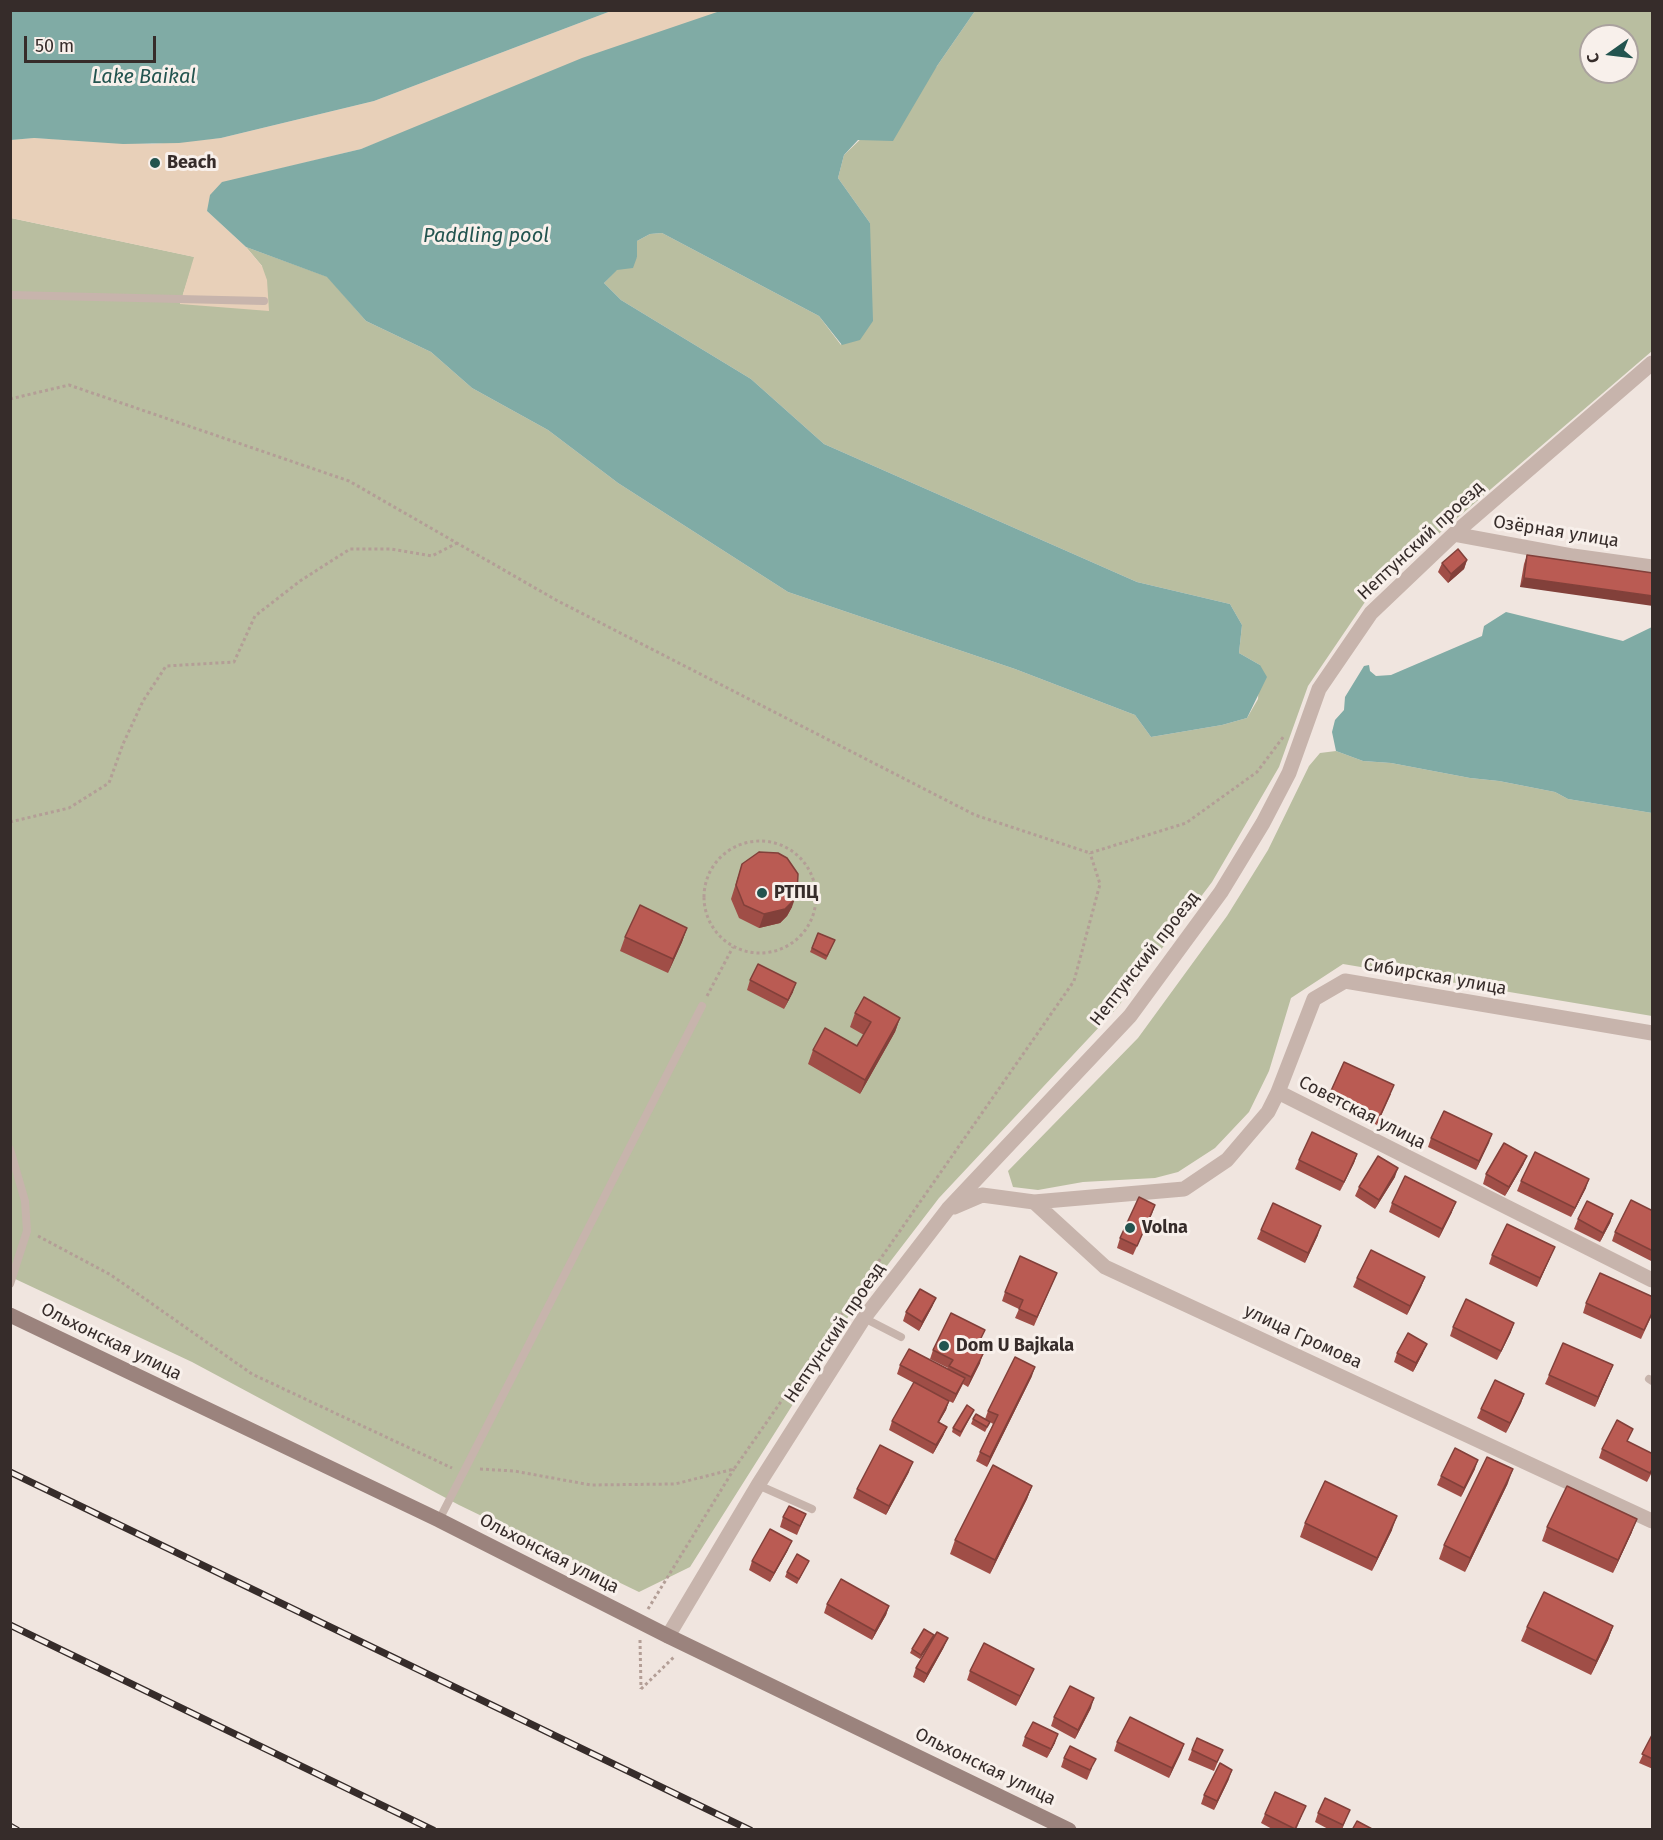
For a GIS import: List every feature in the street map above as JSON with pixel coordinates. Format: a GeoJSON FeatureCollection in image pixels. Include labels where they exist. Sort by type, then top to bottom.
{"type":"FeatureCollection","features":[{"type":"Feature","properties":{"kind":"street","name":"Нептунский проезд"},"geometry":{"type":"LineString","coordinates":[[669,1636],[758,1485],[864,1318],[948,1209],[1130,1016],[1221,892],[1263,823],[1289,773],[1319,689],[1371,613],[1454,534],[1653,363]]}},
{"type":"Feature","properties":{"kind":"street","name":"Озёрная улица"},"geometry":{"type":"LineString","coordinates":[[1454,534],[1573,556],[1653,567]]}},
{"type":"Feature","properties":{"kind":"street","name":"Сибирская улица"},"geometry":{"type":"LineString","coordinates":[[1278,1092],[1314,999],[1345,981],[1653,1033]]}},
{"type":"Feature","properties":{"kind":"street","name":"Советская улица"},"geometry":{"type":"LineString","coordinates":[[1034,1202],[1184,1189],[1227,1160],[1269,1112],[1278,1092],[1653,1280]]}},
{"type":"Feature","properties":{"kind":"street"},"geometry":{"type":"LineString","coordinates":[[948,1209],[982,1195],[1034,1202]]}},
{"type":"Feature","properties":{"kind":"street","name":"улица Громова"},"geometry":{"type":"LineString","coordinates":[[1034,1202],[1105,1267],[1653,1521]]}},
{"type":"Feature","properties":{"kind":"street","name":"Ольхонская улица"},"geometry":{"type":"LineString","coordinates":[[10,1315],[438,1520],[686,1645],[1069,1830]]}},
{"type":"Feature","properties":{"kind":"lane"},"geometry":{"type":"LineString","coordinates":[[10,295],[264,301]]}},
{"type":"Feature","properties":{"kind":"lane"},"geometry":{"type":"LineString","coordinates":[[438,1520],[702,1006]]}},
{"type":"Feature","properties":{"kind":"lane"},"geometry":{"type":"LineString","coordinates":[[10,1149],[25,1201],[27,1231],[10,1284]]}},
{"type":"Feature","properties":{"kind":"lane"},"geometry":{"type":"LineString","coordinates":[[864,1318],[901,1337]]}},
{"type":"Feature","properties":{"kind":"lane"},"geometry":{"type":"LineString","coordinates":[[758,1485],[812,1509]]}},
{"type":"Feature","properties":{"kind":"path"},"geometry":{"type":"LineString","coordinates":[[10,399],[69,386],[349,480],[556,600],[975,815],[1090,853],[1186,823],[1257,772],[1285,735]]}},
{"type":"Feature","properties":{"kind":"path"},"geometry":{"type":"LineString","coordinates":[[10,822],[69,807],[109,783],[123,744],[143,701],[166,666],[234,662],[255,616],[300,580],[350,549],[391,549],[432,556],[458,543]]}},
{"type":"Feature","properties":{"kind":"path"},"geometry":{"type":"LineString","coordinates":[[773,842],[790,849],[805,862],[814,879],[817,898],[814,917],[804,934],[789,946],[770,953],[751,953],[733,947],[718,935],[706,912],[705,885],[712,868],[723,855],[747,843],[773,842]]}},
{"type":"Feature","properties":{"kind":"path"},"geometry":{"type":"LineString","coordinates":[[686,1645],[641,1689],[640,1622],[734,1469],[1074,981],[1100,884],[1090,853]]}},
{"type":"Feature","properties":{"kind":"path"},"geometry":{"type":"LineString","coordinates":[[702,1006],[733,947]]}},
{"type":"Feature","properties":{"kind":"path"},"geometry":{"type":"LineString","coordinates":[[27,1231],[111,1275],[252,1374],[448,1468],[514,1471],[591,1485],[675,1484],[734,1469]]}},
{"type":"Feature","properties":{"kind":"green space"},"geometry":{"type":"Polygon","coordinates":[[[975,11],[1652,11],[1652,351],[1421,549],[1365,602],[1308,686],[1279,767],[1212,882],[1117,1008],[939,1198],[850,1314],[690,1567],[639,1592],[459,1505],[192,1362],[11,1277],[11,218],[195,257],[180,304],[262,266],[246,247],[328,277],[366,321],[431,352],[472,388],[548,430],[618,483],[788,592],[1015,669],[1135,715],[1151,737],[1222,725],[1247,718],[1258,699],[1260,665],[1239,653],[1242,625],[1230,604],[1137,582],[824,444],[751,379],[621,300],[604,283],[617,269],[637,257],[637,241],[650,234],[662,233],[819,316],[841,345],[870,223],[838,178],[844,155],[937,66],[975,11]]]}},
{"type":"Feature","properties":{"kind":"green space"},"geometry":{"type":"Polygon","coordinates":[[[1336,751],[1363,761],[1391,763],[1470,778],[1499,781],[1555,792],[1568,799],[1652,813],[1652,1016],[1343,964],[1291,998],[1269,1071],[1249,1112],[1215,1148],[1178,1172],[1155,1178],[1083,1182],[1038,1190],[1013,1187],[1008,1171],[1138,1038],[1227,916],[1268,850],[1309,766],[1320,753],[1336,751]]]}},
{"type":"Feature","properties":{"kind":"sand","name":"Beach"},"geometry":{"type":"Polygon","coordinates":[[[611,11],[723,11],[361,149],[222,183],[207,211],[246,247],[262,266],[267,280],[269,311],[180,304],[194,257],[11,218],[10,140],[33,138],[152,144],[221,138],[374,101],[611,11]]]}},
{"type":"Feature","properties":{"kind":"water","name":"Paddling pool"},"geometry":{"type":"Polygon","coordinates":[[[723,10],[975,11],[937,66],[893,141],[858,140],[844,155],[838,178],[870,223],[873,321],[860,340],[842,345],[819,316],[662,233],[650,234],[637,241],[637,257],[633,268],[617,270],[604,283],[621,300],[751,379],[824,444],[1137,582],[1230,604],[1242,625],[1239,653],[1260,665],[1267,677],[1247,718],[1222,725],[1151,737],[1135,715],[1015,669],[788,592],[618,483],[548,430],[472,388],[431,352],[366,321],[327,277],[246,247],[207,211],[210,195],[222,182],[361,149],[582,58],[723,10]]]}},
{"type":"Feature","properties":{"kind":"water","name":"Lake Baikal"},"geometry":{"type":"Polygon","coordinates":[[[10,11],[611,11],[374,101],[221,138],[179,143],[123,144],[34,138],[11,140],[10,11]]]}},
{"type":"Feature","properties":{"kind":"water"},"geometry":{"type":"Polygon","coordinates":[[[1506,612],[1623,641],[1652,627],[1652,813],[1568,799],[1555,792],[1499,781],[1470,778],[1391,763],[1363,761],[1336,751],[1332,732],[1335,720],[1344,710],[1345,697],[1364,666],[1369,665],[1370,671],[1376,676],[1391,675],[1482,636],[1484,626],[1506,612]]]}},
{"type":"Feature","properties":{"kind":"building"},"geometry":{"type":"Polygon","coordinates":[[[1458,549],[1467,560],[1451,574],[1442,563],[1458,549]]]}},
{"type":"Feature","properties":{"kind":"building"},"geometry":{"type":"Polygon","coordinates":[[[1527,555],[1653,573],[1653,596],[1524,578],[1527,555]]]}},
{"type":"Feature","properties":{"kind":"building","name":"РТПЦ"},"geometry":{"type":"Polygon","coordinates":[[[759,852],[778,853],[787,858],[798,874],[797,893],[785,909],[764,914],[744,905],[736,885],[742,864],[759,852]]]}},
{"type":"Feature","properties":{"kind":"building"},"geometry":{"type":"Polygon","coordinates":[[[640,905],[687,928],[673,959],[625,937],[640,905]]]}},
{"type":"Feature","properties":{"kind":"building"},"geometry":{"type":"Polygon","coordinates":[[[818,933],[835,940],[827,956],[812,948],[818,933]]]}},
{"type":"Feature","properties":{"kind":"building"},"geometry":{"type":"Polygon","coordinates":[[[758,964],[796,983],[788,1000],[750,980],[758,964]]]}},
{"type":"Feature","properties":{"kind":"building"},"geometry":{"type":"Polygon","coordinates":[[[864,997],[900,1018],[865,1080],[813,1050],[825,1028],[857,1046],[871,1022],[855,1013],[864,997]]]}},
{"type":"Feature","properties":{"kind":"building"},"geometry":{"type":"Polygon","coordinates":[[[1344,1062],[1394,1085],[1380,1116],[1330,1093],[1344,1062]]]}},
{"type":"Feature","properties":{"kind":"building"},"geometry":{"type":"Polygon","coordinates":[[[1444,1111],[1492,1134],[1479,1161],[1431,1138],[1444,1111]]]}},
{"type":"Feature","properties":{"kind":"building"},"geometry":{"type":"Polygon","coordinates":[[[1312,1132],[1357,1154],[1344,1182],[1299,1160],[1312,1132]]]}},
{"type":"Feature","properties":{"kind":"building"},"geometry":{"type":"Polygon","coordinates":[[[1504,1143],[1527,1156],[1509,1187],[1486,1174],[1504,1143]]]}},
{"type":"Feature","properties":{"kind":"building"},"geometry":{"type":"Polygon","coordinates":[[[1535,1152],[1589,1179],[1575,1208],[1521,1181],[1535,1152]]]}},
{"type":"Feature","properties":{"kind":"building"},"geometry":{"type":"Polygon","coordinates":[[[1378,1156],[1398,1168],[1379,1200],[1359,1187],[1378,1156]]]}},
{"type":"Feature","properties":{"kind":"building"},"geometry":{"type":"Polygon","coordinates":[[[1405,1176],[1456,1202],[1442,1229],[1392,1203],[1405,1176]]]}},
{"type":"Feature","properties":{"kind":"building"},"geometry":{"type":"Polygon","coordinates":[[[1139,1197],[1155,1205],[1137,1246],[1120,1238],[1139,1197]]]}},
{"type":"Feature","properties":{"kind":"building"},"geometry":{"type":"Polygon","coordinates":[[[1631,1200],[1653,1211],[1653,1251],[1615,1232],[1631,1200]]]}},
{"type":"Feature","properties":{"kind":"building"},"geometry":{"type":"Polygon","coordinates":[[[1587,1201],[1613,1214],[1603,1233],[1578,1219],[1587,1201]]]}},
{"type":"Feature","properties":{"kind":"building"},"geometry":{"type":"Polygon","coordinates":[[[1273,1203],[1321,1226],[1308,1253],[1261,1230],[1273,1203]]]}},
{"type":"Feature","properties":{"kind":"building"},"geometry":{"type":"Polygon","coordinates":[[[1507,1224],[1555,1247],[1540,1278],[1492,1255],[1507,1224]]]}},
{"type":"Feature","properties":{"kind":"building"},"geometry":{"type":"Polygon","coordinates":[[[1371,1250],[1425,1277],[1410,1306],[1357,1278],[1371,1250]]]}},
{"type":"Feature","properties":{"kind":"building"},"geometry":{"type":"Polygon","coordinates":[[[1020,1256],[1057,1273],[1037,1317],[1019,1309],[1023,1300],[1005,1292],[1020,1256]]]}},
{"type":"Feature","properties":{"kind":"building"},"geometry":{"type":"Polygon","coordinates":[[[1600,1273],[1653,1297],[1653,1311],[1644,1330],[1586,1303],[1600,1273]]]}},
{"type":"Feature","properties":{"kind":"building"},"geometry":{"type":"Polygon","coordinates":[[[920,1289],[936,1298],[922,1322],[906,1312],[920,1289]]]}},
{"type":"Feature","properties":{"kind":"building"},"geometry":{"type":"Polygon","coordinates":[[[1466,1299],[1514,1323],[1501,1351],[1453,1327],[1466,1299]]]}},
{"type":"Feature","properties":{"kind":"building"},"geometry":{"type":"Polygon","coordinates":[[[951,1313],[985,1330],[975,1350],[983,1354],[971,1377],[949,1366],[953,1360],[933,1350],[951,1313]]]}},
{"type":"Feature","properties":{"kind":"building"},"geometry":{"type":"Polygon","coordinates":[[[1408,1333],[1427,1344],[1416,1363],[1397,1353],[1408,1333]]]}},
{"type":"Feature","properties":{"kind":"building"},"geometry":{"type":"Polygon","coordinates":[[[1563,1343],[1613,1365],[1598,1397],[1549,1375],[1563,1343]]]}},
{"type":"Feature","properties":{"kind":"building"},"geometry":{"type":"Polygon","coordinates":[[[909,1349],[965,1378],[956,1394],[900,1365],[909,1349]]]}},
{"type":"Feature","properties":{"kind":"building"},"geometry":{"type":"Polygon","coordinates":[[[1015,1357],[1035,1367],[990,1457],[980,1452],[998,1415],[988,1411],[1015,1357]]]}},
{"type":"Feature","properties":{"kind":"building"},"geometry":{"type":"Polygon","coordinates":[[[1495,1380],[1524,1394],[1510,1423],[1481,1409],[1495,1380]]]}},
{"type":"Feature","properties":{"kind":"building"},"geometry":{"type":"Polygon","coordinates":[[[914,1382],[949,1401],[938,1422],[947,1427],[936,1445],[892,1421],[914,1382]]]}},
{"type":"Feature","properties":{"kind":"building"},"geometry":{"type":"Polygon","coordinates":[[[967,1405],[974,1410],[961,1432],[953,1428],[967,1405]]]}},
{"type":"Feature","properties":{"kind":"building"},"geometry":{"type":"Polygon","coordinates":[[[976,1414],[990,1422],[987,1427],[973,1419],[976,1414]]]}},
{"type":"Feature","properties":{"kind":"building"},"geometry":{"type":"Polygon","coordinates":[[[1617,1420],[1633,1429],[1627,1441],[1653,1454],[1653,1468],[1650,1473],[1602,1449],[1617,1420]]]}},
{"type":"Feature","properties":{"kind":"building"},"geometry":{"type":"Polygon","coordinates":[[[880,1445],[913,1462],[889,1506],[857,1489],[880,1445]]]}},
{"type":"Feature","properties":{"kind":"building"},"geometry":{"type":"Polygon","coordinates":[[[1455,1448],[1478,1460],[1464,1488],[1441,1476],[1455,1448]]]}},
{"type":"Feature","properties":{"kind":"building"},"geometry":{"type":"Polygon","coordinates":[[[1487,1457],[1513,1469],[1470,1558],[1444,1545],[1487,1457]]]}},
{"type":"Feature","properties":{"kind":"building"},"geometry":{"type":"Polygon","coordinates":[[[993,1465],[1032,1486],[995,1560],[955,1540],[993,1465]]]}},
{"type":"Feature","properties":{"kind":"building"},"geometry":{"type":"Polygon","coordinates":[[[1325,1481],[1397,1516],[1377,1558],[1305,1523],[1325,1481]]]}},
{"type":"Feature","properties":{"kind":"building"},"geometry":{"type":"Polygon","coordinates":[[[1567,1486],[1637,1519],[1618,1560],[1547,1527],[1567,1486]]]}},
{"type":"Feature","properties":{"kind":"building"},"geometry":{"type":"Polygon","coordinates":[[[789,1506],[806,1514],[800,1526],[783,1517],[789,1506]]]}},
{"type":"Feature","properties":{"kind":"building"},"geometry":{"type":"Polygon","coordinates":[[[770,1529],[792,1541],[774,1573],[752,1561],[770,1529]]]}},
{"type":"Feature","properties":{"kind":"building"},"geometry":{"type":"Polygon","coordinates":[[[797,1554],[809,1561],[799,1579],[787,1572],[797,1554]]]}},
{"type":"Feature","properties":{"kind":"building"},"geometry":{"type":"Polygon","coordinates":[[[841,1579],[889,1606],[875,1631],[827,1604],[841,1579]]]}},
{"type":"Feature","properties":{"kind":"building"},"geometry":{"type":"Polygon","coordinates":[[[1544,1592],[1613,1626],[1596,1661],[1527,1627],[1544,1592]]]}},
{"type":"Feature","properties":{"kind":"building"},"geometry":{"type":"Polygon","coordinates":[[[924,1629],[934,1635],[921,1655],[912,1649],[924,1629]]]}},
{"type":"Feature","properties":{"kind":"building"},"geometry":{"type":"Polygon","coordinates":[[[937,1632],[948,1638],[927,1674],[916,1668],[937,1632]]]}},
{"type":"Feature","properties":{"kind":"building"},"geometry":{"type":"Polygon","coordinates":[[[984,1643],[1034,1669],[1020,1696],[970,1671],[984,1643]]]}},
{"type":"Feature","properties":{"kind":"building"},"geometry":{"type":"Polygon","coordinates":[[[1070,1686],[1094,1698],[1078,1730],[1054,1717],[1070,1686]]]}},
{"type":"Feature","properties":{"kind":"building"},"geometry":{"type":"Polygon","coordinates":[[[1130,1717],[1184,1744],[1172,1768],[1117,1742],[1130,1717]]]}},
{"type":"Feature","properties":{"kind":"building"},"geometry":{"type":"Polygon","coordinates":[[[1033,1722],[1058,1734],[1051,1749],[1025,1737],[1033,1722]]]}},
{"type":"Feature","properties":{"kind":"building"},"geometry":{"type":"Polygon","coordinates":[[[1653,1733],[1653,1759],[1642,1754],[1653,1733]]]}},
{"type":"Feature","properties":{"kind":"building"},"geometry":{"type":"Polygon","coordinates":[[[1197,1738],[1223,1750],[1217,1762],[1192,1750],[1197,1738]]]}},
{"type":"Feature","properties":{"kind":"building"},"geometry":{"type":"Polygon","coordinates":[[[1070,1746],[1096,1759],[1090,1770],[1064,1758],[1070,1746]]]}},
{"type":"Feature","properties":{"kind":"building"},"geometry":{"type":"Polygon","coordinates":[[[1220,1763],[1232,1770],[1217,1801],[1204,1795],[1220,1763]]]}},
{"type":"Feature","properties":{"kind":"building"},"geometry":{"type":"Polygon","coordinates":[[[1275,1792],[1306,1806],[1295,1829],[1265,1814],[1275,1792]]]}},
{"type":"Feature","properties":{"kind":"building"},"geometry":{"type":"Polygon","coordinates":[[[1325,1798],[1350,1810],[1343,1825],[1318,1813],[1325,1798]]]}},
{"type":"Feature","properties":{"kind":"building"},"geometry":{"type":"Polygon","coordinates":[[[1357,1821],[1374,1830],[1352,1830],[1357,1821]]]}},
{"type":"Feature","properties":{"kind":"railway"},"geometry":{"type":"LineString","coordinates":[[10,1472],[750,1830]]}},
{"type":"Feature","properties":{"kind":"railway"},"geometry":{"type":"LineString","coordinates":[[10,1625],[433,1830]]}},
{"type":"Feature","properties":{"kind":"railway"},"geometry":{"type":"LineString","coordinates":[[10,1826],[17,1830]]}},
{"type":"Feature","properties":{"kind":"place","name":"Beach"},"geometry":{"type":"Point","coordinates":[155,163]}},
{"type":"Feature","properties":{"kind":"place","name":"РТПЦ"},"geometry":{"type":"Point","coordinates":[762,893]}},
{"type":"Feature","properties":{"kind":"place","name":"Volna"},"geometry":{"type":"Point","coordinates":[1130,1228]}},
{"type":"Feature","properties":{"kind":"place","name":"Dom U Bajkala"},"geometry":{"type":"Point","coordinates":[944,1346]}}]}
